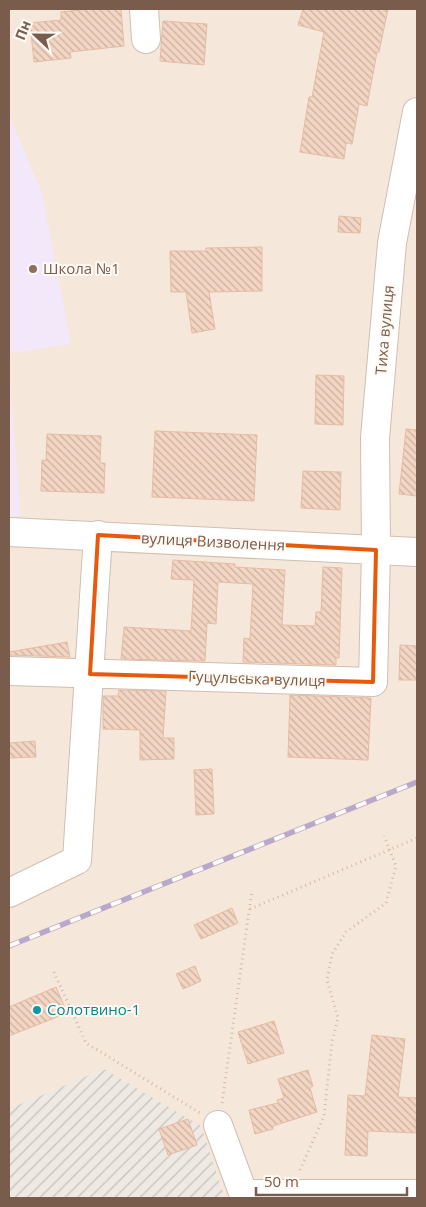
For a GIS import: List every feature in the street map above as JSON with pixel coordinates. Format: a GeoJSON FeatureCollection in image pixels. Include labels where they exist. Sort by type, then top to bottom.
{"type":"FeatureCollection","features":[{"type":"Feature","properties":{"kind":"street"},"geometry":{"type":"LineString","coordinates":[[144,9],[146,38]]}},
{"type":"Feature","properties":{"kind":"street","name":"Тиха вулиця"},"geometry":{"type":"LineString","coordinates":[[376,550],[375,438],[392,243],[417,112]]}},
{"type":"Feature","properties":{"kind":"street","name":"вулиця Визволення"},"geometry":{"type":"LineString","coordinates":[[9,532],[417,552]]}},
{"type":"Feature","properties":{"kind":"street"},"geometry":{"type":"LineString","coordinates":[[9,893],[77,860],[98,536]]}},
{"type":"Feature","properties":{"kind":"street","name":"Гуцульська вулиця"},"geometry":{"type":"LineString","coordinates":[[9,671],[374,682],[376,550]]}},
{"type":"Feature","properties":{"kind":"street"},"geometry":{"type":"LineString","coordinates":[[218,1125],[244,1196],[417,1194]]}},
{"type":"Feature","properties":{"kind":"path"},"geometry":{"type":"LineString","coordinates":[[290,1194],[324,1116],[332,1042],[338,1018],[328,980],[332,954],[346,932],[386,903],[396,866],[384,836]]}},
{"type":"Feature","properties":{"kind":"path"},"geometry":{"type":"LineString","coordinates":[[250,909],[417,838]]}},
{"type":"Feature","properties":{"kind":"path"},"geometry":{"type":"LineString","coordinates":[[54,972],[86,1043],[218,1125],[252,890]]}},
{"type":"Feature","properties":{"kind":"highlighted area"},"geometry":{"type":"Polygon","coordinates":[[[98,535],[376,550],[373,682],[90,674],[98,535]]]}},
{"type":"Feature","properties":{"kind":"shaded area"},"geometry":{"type":"Polygon","coordinates":[[[9,9],[417,9],[417,1198],[9,1198],[9,9]]]}},
{"type":"Feature","properties":{"kind":"shaded area","name":"Школа №1"},"geometry":{"type":"Polygon","coordinates":[[[9,115],[42,193],[71,344],[9,353],[9,115]]]}},
{"type":"Feature","properties":{"kind":"shaded area"},"geometry":{"type":"Polygon","coordinates":[[[9,374],[21,516],[9,516],[9,374]]]}},
{"type":"Feature","properties":{"kind":"shaded area"},"geometry":{"type":"Polygon","coordinates":[[[104,1069],[201,1126],[225,1198],[9,1198],[9,1109],[104,1069]]]}},
{"type":"Feature","properties":{"kind":"building"},"geometry":{"type":"Polygon","coordinates":[[[89,9],[121,9],[124,46],[70,52],[71,58],[34,62],[30,23],[61,20],[61,12],[89,9]]]}},
{"type":"Feature","properties":{"kind":"building"},"geometry":{"type":"Polygon","coordinates":[[[303,9],[388,9],[379,52],[377,52],[367,106],[359,104],[352,144],[346,143],[344,159],[300,152],[309,97],[312,97],[324,32],[298,25],[303,9]]]}},
{"type":"Feature","properties":{"kind":"building"},"geometry":{"type":"Polygon","coordinates":[[[163,21],[207,24],[204,65],[160,61],[163,21]]]}},
{"type":"Feature","properties":{"kind":"building"},"geometry":{"type":"Polygon","coordinates":[[[339,216],[361,218],[360,233],[338,232],[339,216]]]}},
{"type":"Feature","properties":{"kind":"building"},"geometry":{"type":"Polygon","coordinates":[[[262,247],[262,291],[209,292],[215,329],[192,333],[186,292],[171,292],[170,251],[206,251],[206,248],[262,247]]]}},
{"type":"Feature","properties":{"kind":"building"},"geometry":{"type":"Polygon","coordinates":[[[316,375],[344,376],[343,425],[315,424],[316,375]]]}},
{"type":"Feature","properties":{"kind":"building"},"geometry":{"type":"Polygon","coordinates":[[[406,429],[417,430],[417,496],[399,494],[406,429]]]}},
{"type":"Feature","properties":{"kind":"building"},"geometry":{"type":"Polygon","coordinates":[[[155,431],[257,435],[254,501],[152,497],[155,431]]]}},
{"type":"Feature","properties":{"kind":"building"},"geometry":{"type":"Polygon","coordinates":[[[47,434],[101,436],[100,463],[105,463],[104,493],[41,491],[42,460],[46,461],[47,434]]]}},
{"type":"Feature","properties":{"kind":"building"},"geometry":{"type":"Polygon","coordinates":[[[303,471],[341,472],[340,510],[301,508],[303,471]]]}},
{"type":"Feature","properties":{"kind":"building"},"geometry":{"type":"Polygon","coordinates":[[[173,560],[235,564],[235,567],[285,570],[282,625],[315,626],[316,612],[321,612],[323,567],[342,568],[339,658],[336,658],[336,665],[243,662],[244,638],[250,639],[253,584],[218,582],[216,624],[207,623],[205,661],[121,659],[124,627],[191,631],[194,580],[171,579],[173,560]]]}},
{"type":"Feature","properties":{"kind":"building"},"geometry":{"type":"Polygon","coordinates":[[[67,642],[70,657],[9,655],[9,652],[67,642]]]}},
{"type":"Feature","properties":{"kind":"building"},"geometry":{"type":"Polygon","coordinates":[[[400,645],[417,646],[417,680],[399,680],[400,645]]]}},
{"type":"Feature","properties":{"kind":"building"},"geometry":{"type":"Polygon","coordinates":[[[119,690],[166,691],[163,738],[174,738],[174,759],[140,760],[140,730],[103,729],[103,696],[118,696],[119,690]]]}},
{"type":"Feature","properties":{"kind":"building"},"geometry":{"type":"Polygon","coordinates":[[[290,695],[371,698],[368,760],[288,757],[290,695]]]}},
{"type":"Feature","properties":{"kind":"building"},"geometry":{"type":"Polygon","coordinates":[[[35,741],[36,757],[9,758],[9,743],[35,741]]]}},
{"type":"Feature","properties":{"kind":"building"},"geometry":{"type":"Polygon","coordinates":[[[212,769],[214,814],[196,815],[194,770],[212,769]]]}},
{"type":"Feature","properties":{"kind":"building"},"geometry":{"type":"Polygon","coordinates":[[[232,908],[238,923],[201,939],[194,925],[232,908]]]}},
{"type":"Feature","properties":{"kind":"building"},"geometry":{"type":"Polygon","coordinates":[[[195,966],[201,981],[183,989],[176,974],[195,966]]]}},
{"type":"Feature","properties":{"kind":"building","name":"Солотвино-1"},"geometry":{"type":"Polygon","coordinates":[[[56,987],[67,1013],[9,1036],[9,1007],[56,987]]]}},
{"type":"Feature","properties":{"kind":"building"},"geometry":{"type":"Polygon","coordinates":[[[274,1021],[284,1053],[248,1064],[238,1032],[274,1021]]]}},
{"type":"Feature","properties":{"kind":"building"},"geometry":{"type":"Polygon","coordinates":[[[372,1035],[405,1039],[398,1097],[417,1098],[416,1133],[368,1131],[367,1156],[345,1155],[348,1095],[365,1096],[372,1035]]]}},
{"type":"Feature","properties":{"kind":"building"},"geometry":{"type":"Polygon","coordinates":[[[308,1070],[313,1086],[310,1088],[317,1112],[273,1126],[273,1129],[255,1134],[249,1110],[278,1103],[277,1100],[284,1098],[278,1079],[308,1070]]]}},
{"type":"Feature","properties":{"kind":"building"},"geometry":{"type":"Polygon","coordinates":[[[188,1119],[197,1145],[168,1155],[159,1129],[188,1119]]]}},
{"type":"Feature","properties":{"kind":"railway"},"geometry":{"type":"LineString","coordinates":[[9,946],[417,782]]}},
{"type":"Feature","properties":{"kind":"place","name":"Школа №1"},"geometry":{"type":"Point","coordinates":[33,269]}},
{"type":"Feature","properties":{"kind":"place","name":"Солотвино-1"},"geometry":{"type":"Point","coordinates":[37,1010]}}]}
